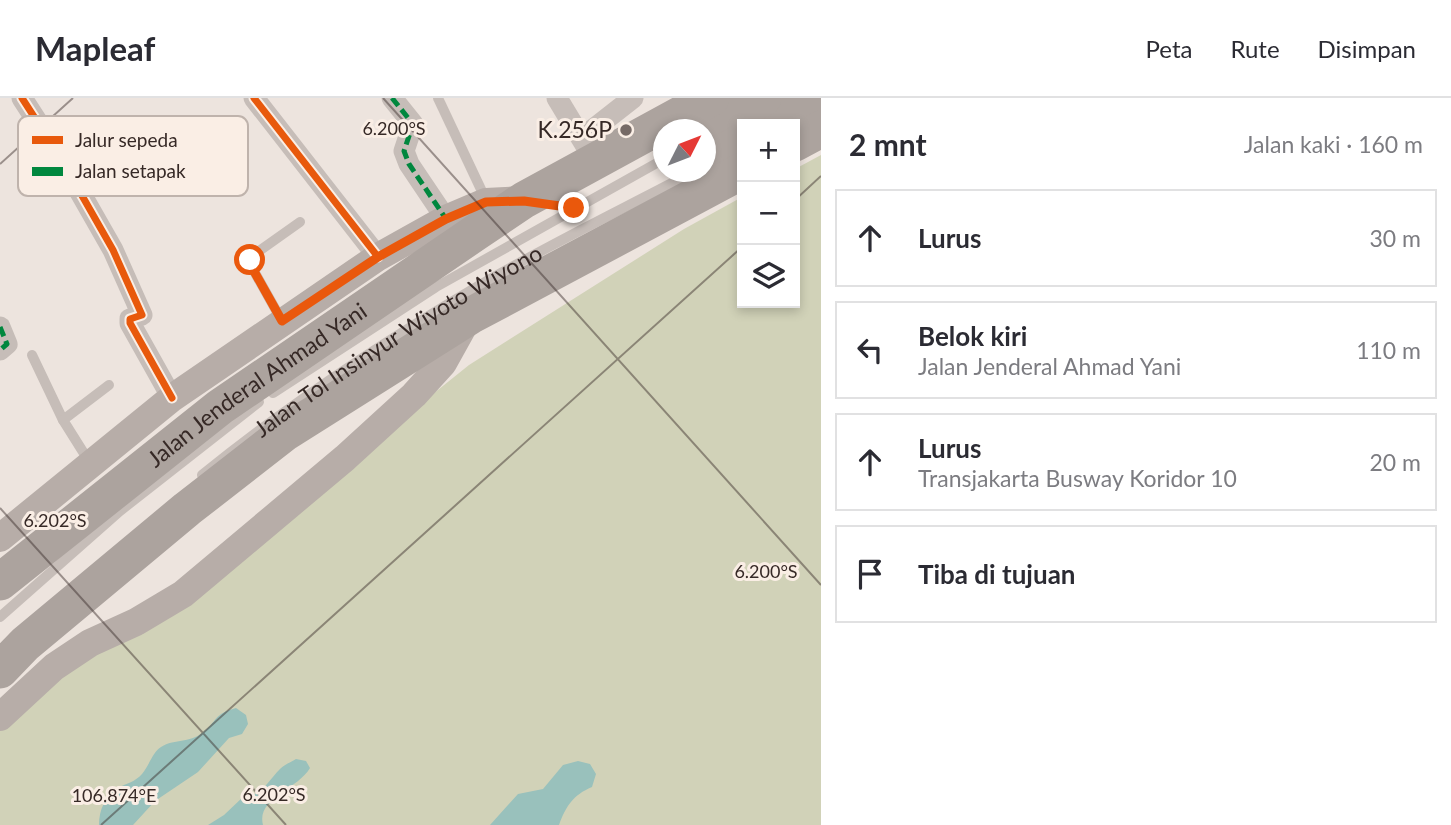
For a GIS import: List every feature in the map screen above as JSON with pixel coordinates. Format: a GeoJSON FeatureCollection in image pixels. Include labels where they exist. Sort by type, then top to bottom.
{"type":"FeatureCollection","features":[{"type":"Feature","properties":{"kind":"highway","name":"Jalan Jenderal Ahmad Yani"},"geometry":{"type":"LineString","coordinates":[[0,582],[220,407],[537,202],[588,149],[711,98]]}},
{"type":"Feature","properties":{"kind":"highway"},"geometry":{"type":"LineString","coordinates":[[716,123],[763,98]]}},
{"type":"Feature","properties":{"kind":"highway"},"geometry":{"type":"LineString","coordinates":[[783,119],[820,100]]}},
{"type":"Feature","properties":{"kind":"highway"},"geometry":{"type":"LineString","coordinates":[[800,140],[821,129]]}},
{"type":"Feature","properties":{"kind":"highway"},"geometry":{"type":"LineString","coordinates":[[716,157],[737,146]]}},
{"type":"Feature","properties":{"kind":"highway","name":"Jalan Tol Insinyur Wiyoto Wiyono"},"geometry":{"type":"LineString","coordinates":[[0,609],[118,506],[253,398],[433,281],[653,157]]}},
{"type":"Feature","properties":{"kind":"highway"},"geometry":{"type":"LineString","coordinates":[[0,670],[24,644],[187,509],[286,432],[470,316],[737,174]]}},
{"type":"Feature","properties":{"kind":"highway","name":"Jalan Tol Insinyur Wiyoto Wiyono"},"geometry":{"type":"LineString","coordinates":[[0,652],[189,487],[274,421],[443,308],[673,182]]}},
{"type":"Feature","properties":{"kind":"highway"},"geometry":{"type":"LineString","coordinates":[[0,566],[97,487],[331,313],[471,226],[537,202]]}},
{"type":"Feature","properties":{"kind":"highway"},"geometry":{"type":"LineString","coordinates":[[0,687],[40,645],[204,515],[323,427],[435,355],[470,316]]}},
{"type":"Feature","properties":{"kind":"main road","name":"Jalan Jenderal Ahmad Yani"},"geometry":{"type":"LineString","coordinates":[[0,538],[172,398],[378,257],[446,219],[486,202],[537,202]]}},
{"type":"Feature","properties":{"kind":"main road"},"geometry":{"type":"LineString","coordinates":[[0,717],[54,667],[90,643],[136,622],[183,594],[345,458],[414,395],[443,363],[470,316]]}},
{"type":"Feature","properties":{"kind":"street"},"geometry":{"type":"LineString","coordinates":[[22,98],[34,116]]}},
{"type":"Feature","properties":{"kind":"street"},"geometry":{"type":"LineString","coordinates":[[254,98],[378,257]]}},
{"type":"Feature","properties":{"kind":"street"},"geometry":{"type":"LineString","coordinates":[[392,98],[413,124],[404,150],[409,163],[446,219]]}},
{"type":"Feature","properties":{"kind":"street"},"geometry":{"type":"LineString","coordinates":[[557,98],[588,149],[633,98]]}},
{"type":"Feature","properties":{"kind":"street"},"geometry":{"type":"LineString","coordinates":[[82,196],[113,250],[142,315],[130,319],[130,323],[172,398]]}},
{"type":"Feature","properties":{"kind":"street"},"geometry":{"type":"LineString","coordinates":[[0,327],[7,344],[0,350]]}},
{"type":"Feature","properties":{"kind":"lane"},"geometry":{"type":"LineString","coordinates":[[438,98],[486,202]]}},
{"type":"Feature","properties":{"kind":"lane"},"geometry":{"type":"LineString","coordinates":[[716,130],[776,98]]}},
{"type":"Feature","properties":{"kind":"lane"},"geometry":{"type":"LineString","coordinates":[[789,119],[820,100]]}},
{"type":"Feature","properties":{"kind":"lane"},"geometry":{"type":"LineString","coordinates":[[0,617],[120,511],[256,404],[436,287],[653,165]]}},
{"type":"Feature","properties":{"kind":"lane"},"geometry":{"type":"LineString","coordinates":[[189,484],[277,415],[429,316],[500,274],[672,182]]}},
{"type":"Feature","properties":{"kind":"lane"},"geometry":{"type":"LineString","coordinates":[[561,206],[574,208]]}},
{"type":"Feature","properties":{"kind":"lane"},"geometry":{"type":"LineString","coordinates":[[282,321],[250,260],[300,222]]}},
{"type":"Feature","properties":{"kind":"lane"},"geometry":{"type":"LineString","coordinates":[[470,316],[482,295],[500,274]]}},
{"type":"Feature","properties":{"kind":"lane"},"geometry":{"type":"LineString","coordinates":[[32,355],[64,420],[90,463]]}},
{"type":"Feature","properties":{"kind":"lane"},"geometry":{"type":"LineString","coordinates":[[64,420],[109,385]]}},
{"type":"Feature","properties":{"kind":"green space"},"geometry":{"type":"Polygon","coordinates":[[[821,155],[821,825],[0,825],[0,728],[56,676],[347,463],[469,365],[684,229],[737,200],[737,308],[800,308],[800,166],[821,155]]]}},
{"type":"Feature","properties":{"kind":"water"},"geometry":{"type":"Polygon","coordinates":[[[236,708],[246,715],[248,724],[242,734],[229,738],[198,772],[155,801],[133,825],[99,825],[106,799],[118,788],[139,777],[158,750],[197,736],[219,715],[236,708]]]}},
{"type":"Feature","properties":{"kind":"water"},"geometry":{"type":"Polygon","coordinates":[[[296,759],[306,761],[310,768],[304,776],[271,801],[262,816],[263,825],[208,825],[224,815],[243,797],[260,791],[282,768],[296,759]]]}},
{"type":"Feature","properties":{"kind":"water"},"geometry":{"type":"Polygon","coordinates":[[[578,761],[590,764],[596,774],[592,787],[571,802],[559,825],[490,825],[518,794],[543,789],[563,765],[578,761]]]}},
{"type":"Feature","properties":{"kind":"marked path"},"geometry":{"type":"LineString","coordinates":[[392,98],[413,124],[404,151],[409,164],[446,219]]}},
{"type":"Feature","properties":{"kind":"marked path"},"geometry":{"type":"LineString","coordinates":[[0,327],[7,344],[0,350]]}},
{"type":"Feature","properties":{"kind":"cycle path"},"geometry":{"type":"LineString","coordinates":[[22,98],[34,116]]}},
{"type":"Feature","properties":{"kind":"cycle path"},"geometry":{"type":"LineString","coordinates":[[254,98],[378,257]]}},
{"type":"Feature","properties":{"kind":"cycle path"},"geometry":{"type":"LineString","coordinates":[[82,196],[113,250],[142,315],[130,319],[130,323],[172,398]]}},
{"type":"Feature","properties":{"kind":"place","name":"K.256P"},"geometry":{"type":"Point","coordinates":[626,130]}},
{"type":"Feature","properties":{"kind":"route"},"geometry":{"type":"LineString","coordinates":[[250,260],[282,321],[378,257],[446,219],[486,202],[524,201],[574,208]]}}]}
